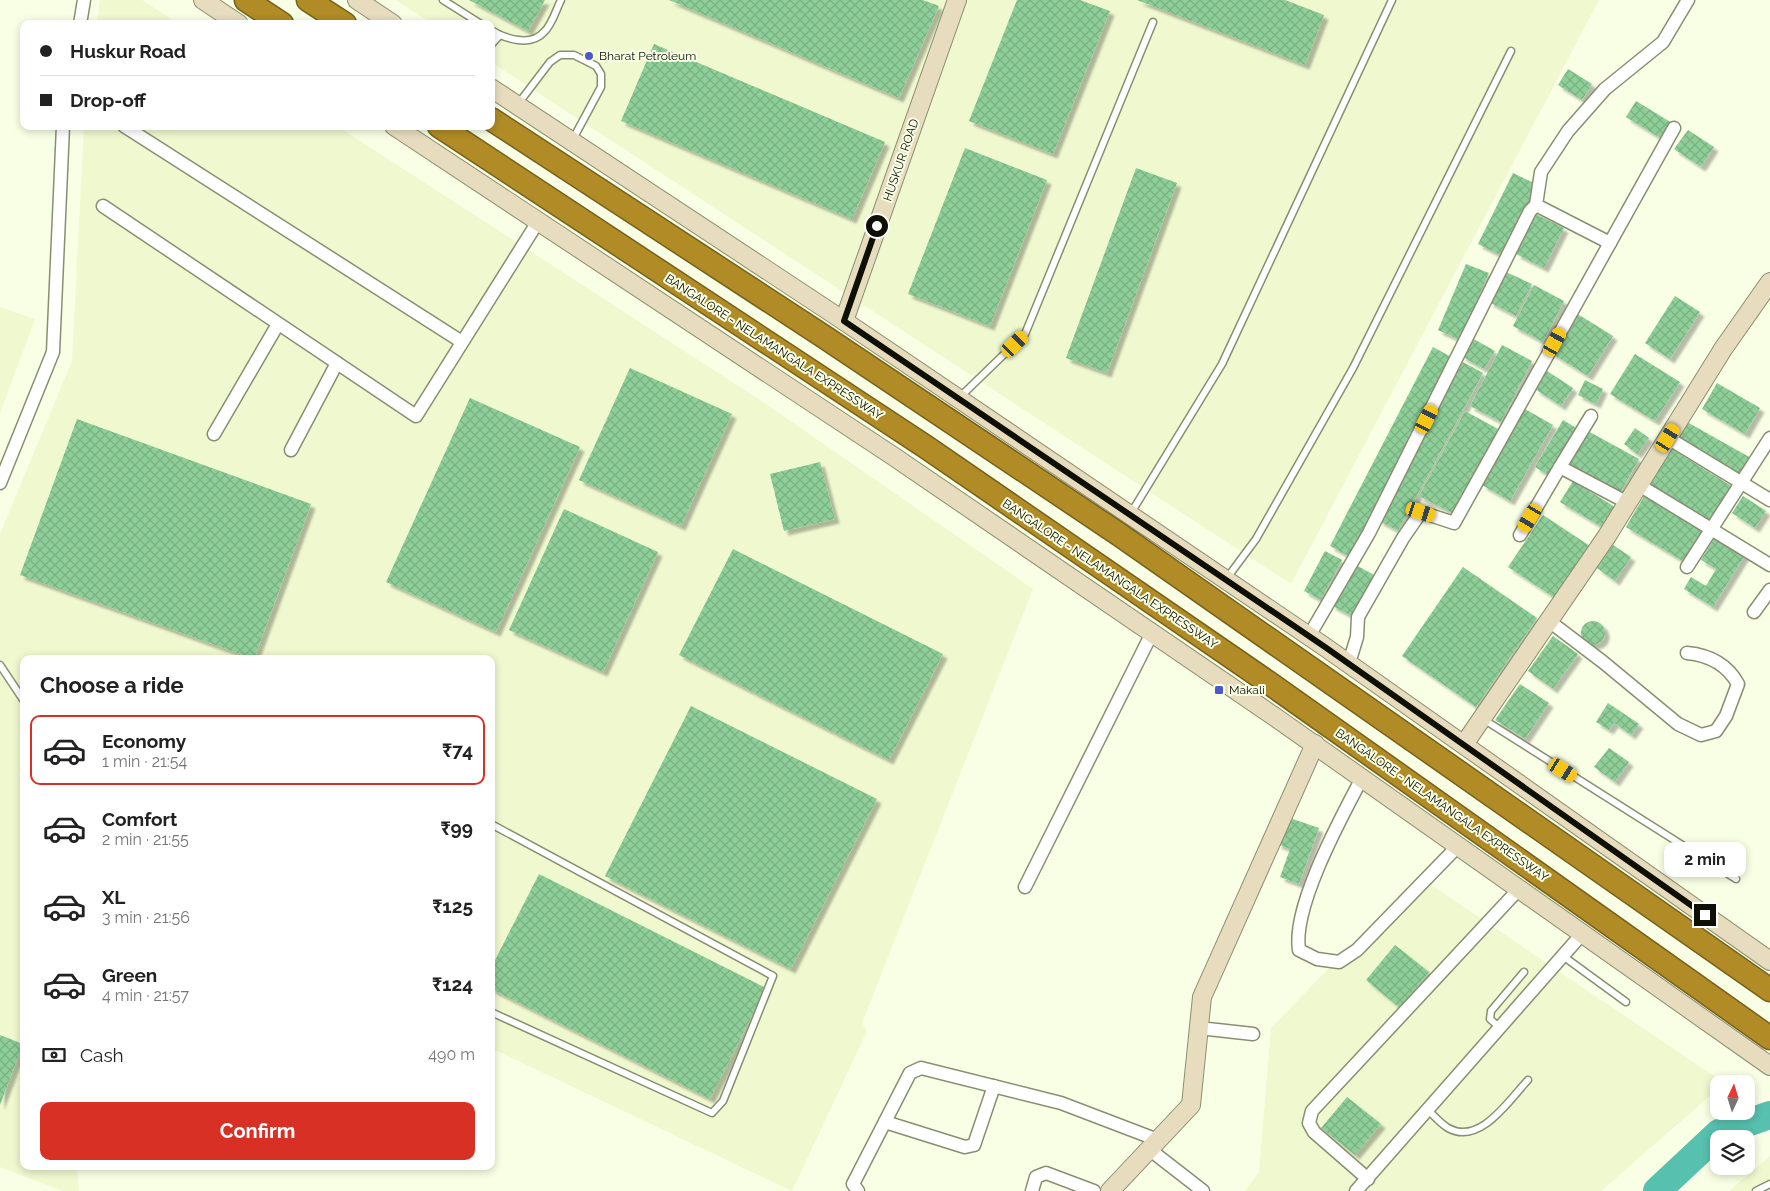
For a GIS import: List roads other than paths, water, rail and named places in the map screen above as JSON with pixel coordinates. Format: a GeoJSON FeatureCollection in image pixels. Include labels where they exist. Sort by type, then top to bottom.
{"type":"FeatureCollection","features":[{"type":"Feature","properties":{"kind":"highway"},"geometry":{"type":"LineString","coordinates":[[246,0],[276,20]]}},
{"type":"Feature","properties":{"kind":"highway"},"geometry":{"type":"LineString","coordinates":[[308,0],[339,20]]}},
{"type":"Feature","properties":{"kind":"highway"},"geometry":{"type":"LineString","coordinates":[[495,122],[826,338],[1120,535],[1770,990]]}},
{"type":"Feature","properties":{"kind":"highway","name":"BANGALORE - NELAMANGALA EXPRESSWAY"},"geometry":{"type":"LineString","coordinates":[[444,130],[926,447],[1272,684],[1770,1038]]}},
{"type":"Feature","properties":{"kind":"street"},"geometry":{"type":"LineString","coordinates":[[81,20],[84,0]]}},
{"type":"Feature","properties":{"kind":"street"},"geometry":{"type":"LineString","coordinates":[[203,0],[230,20]]}},
{"type":"Feature","properties":{"kind":"street"},"geometry":{"type":"LineString","coordinates":[[357,0],[387,20]]}},
{"type":"Feature","properties":{"kind":"street","name":"HUSKUR ROAD"},"geometry":{"type":"LineString","coordinates":[[844,321],[957,0]]}},
{"type":"Feature","properties":{"kind":"street"},"geometry":{"type":"LineString","coordinates":[[1309,636],[1369,533],[1472,323],[1530,211],[1536,205],[1541,172],[1568,132],[1605,90],[1663,42],[1688,0]]}},
{"type":"Feature","properties":{"kind":"street"},"geometry":{"type":"LineString","coordinates":[[495,91],[960,398],[1226,579],[1465,744],[1770,961]]}},
{"type":"Feature","properties":{"kind":"street"},"geometry":{"type":"LineString","coordinates":[[1349,663],[1357,637],[1358,617],[1403,538],[1421,512],[1454,523],[1674,128]]}},
{"type":"Feature","properties":{"kind":"street"},"geometry":{"type":"LineString","coordinates":[[0,483],[53,352],[63,130]]}},
{"type":"Feature","properties":{"kind":"street"},"geometry":{"type":"LineString","coordinates":[[130,130],[462,342]]}},
{"type":"Feature","properties":{"kind":"street"},"geometry":{"type":"LineString","coordinates":[[400,130],[539,220],[885,451],[1315,744],[1770,1066]]}},
{"type":"Feature","properties":{"kind":"street"},"geometry":{"type":"LineString","coordinates":[[1536,205],[1610,243]]}},
{"type":"Feature","properties":{"kind":"street"},"geometry":{"type":"LineString","coordinates":[[103,206],[416,416],[539,220]]}},
{"type":"Feature","properties":{"kind":"street"},"geometry":{"type":"LineString","coordinates":[[1465,744],[1628,503],[1723,349],[1770,282]]}},
{"type":"Feature","properties":{"kind":"street"},"geometry":{"type":"LineString","coordinates":[[214,434],[278,324]]}},
{"type":"Feature","properties":{"kind":"street"},"geometry":{"type":"LineString","coordinates":[[291,450],[337,363]]}},
{"type":"Feature","properties":{"kind":"street"},"geometry":{"type":"LineString","coordinates":[[1520,535],[1591,416]]}},
{"type":"Feature","properties":{"kind":"street"},"geometry":{"type":"LineString","coordinates":[[1668,438],[1770,500]]}},
{"type":"Feature","properties":{"kind":"street"},"geometry":{"type":"LineString","coordinates":[[1687,567],[1770,438]]}},
{"type":"Feature","properties":{"kind":"street"},"geometry":{"type":"LineString","coordinates":[[1560,467],[1628,503]]}},
{"type":"Feature","properties":{"kind":"street"},"geometry":{"type":"LineString","coordinates":[[1639,485],[1770,566]]}},
{"type":"Feature","properties":{"kind":"street"},"geometry":{"type":"LineString","coordinates":[[1754,612],[1770,590]]}},
{"type":"Feature","properties":{"kind":"street"},"geometry":{"type":"LineString","coordinates":[[1549,621],[1603,662],[1678,724],[1701,735],[1716,731],[1726,716],[1738,684],[1733,676],[1718,663],[1704,655],[1687,653]]}},
{"type":"Feature","properties":{"kind":"street"},"geometry":{"type":"LineString","coordinates":[[1025,887],[1152,633]]}},
{"type":"Feature","properties":{"kind":"street"},"geometry":{"type":"LineString","coordinates":[[1110,1191],[1191,1105],[1202,997],[1315,744]]}},
{"type":"Feature","properties":{"kind":"street"},"geometry":{"type":"LineString","coordinates":[[1362,778],[1342,817],[1304,907],[1296,936],[1299,950],[1317,959],[1339,962],[1357,950],[1458,846]]}},
{"type":"Feature","properties":{"kind":"street"},"geometry":{"type":"LineString","coordinates":[[1368,1179],[1314,1132],[1309,1123],[1312,1111],[1519,889]]}},
{"type":"Feature","properties":{"kind":"street"},"geometry":{"type":"LineString","coordinates":[[1356,1191],[1582,934]]}},
{"type":"Feature","properties":{"kind":"street"},"geometry":{"type":"LineString","coordinates":[[1199,1028],[1253,1034]]}},
{"type":"Feature","properties":{"kind":"street"},"geometry":{"type":"LineString","coordinates":[[858,1191],[853,1184],[910,1073],[920,1068],[1061,1103],[1154,1144],[1202,1191]]}},
{"type":"Feature","properties":{"kind":"street"},"geometry":{"type":"LineString","coordinates":[[885,1122],[965,1147],[974,1145],[994,1086]]}},
{"type":"Feature","properties":{"kind":"street"},"geometry":{"type":"LineString","coordinates":[[1032,1191],[1036,1177],[1046,1173],[1094,1191]]}},
{"type":"Feature","properties":{"kind":"lane"},"geometry":{"type":"LineString","coordinates":[[443,0],[475,20]]}},
{"type":"Feature","properties":{"kind":"lane"},"geometry":{"type":"LineString","coordinates":[[495,32],[518,40],[532,39],[544,33],[561,0]]}},
{"type":"Feature","properties":{"kind":"lane"},"geometry":{"type":"LineString","coordinates":[[1130,514],[1222,364],[1392,0]]}},
{"type":"Feature","properties":{"kind":"lane"},"geometry":{"type":"LineString","coordinates":[[960,398],[1025,334],[1153,22]]}},
{"type":"Feature","properties":{"kind":"lane"},"geometry":{"type":"LineString","coordinates":[[495,41],[500,35]]}},
{"type":"Feature","properties":{"kind":"lane"},"geometry":{"type":"LineString","coordinates":[[1226,579],[1256,539],[1353,368],[1511,51]]}},
{"type":"Feature","properties":{"kind":"lane"},"geometry":{"type":"LineString","coordinates":[[517,105],[550,62],[560,55],[574,54],[596,66],[601,74],[601,87],[572,141]]}},
{"type":"Feature","properties":{"kind":"lane"},"geometry":{"type":"LineString","coordinates":[[0,665],[20,695]]}},
{"type":"Feature","properties":{"kind":"lane"},"geometry":{"type":"LineString","coordinates":[[1482,719],[1736,879]]}},
{"type":"Feature","properties":{"kind":"lane"},"geometry":{"type":"LineString","coordinates":[[495,826],[773,976],[723,1101],[712,1112],[495,1014]]}},
{"type":"Feature","properties":{"kind":"lane"},"geometry":{"type":"LineString","coordinates":[[1563,956],[1626,1002]]}},
{"type":"Feature","properties":{"kind":"lane"},"geometry":{"type":"LineString","coordinates":[[1500,1028],[1490,1019],[1490,1011],[1524,972]]}},
{"type":"Feature","properties":{"kind":"lane"},"geometry":{"type":"LineString","coordinates":[[1428,1110],[1448,1128],[1466,1134],[1484,1126],[1528,1080]]}},
{"type":"Feature","properties":{"kind":"lane"},"geometry":{"type":"LineString","coordinates":[[1756,1191],[1770,1184]]}},
{"type":"Feature","properties":{"kind":"waterway"},"geometry":{"type":"LineString","coordinates":[[1657,1191],[1719,1133],[1770,1115]]}},
{"type":"Feature","properties":{"kind":"place","name":"Bharat Petroleum"},"geometry":{"type":"Point","coordinates":[589,56]}},
{"type":"Feature","properties":{"kind":"place","name":"Makali"},"geometry":{"type":"Point","coordinates":[1219,690]}}]}
